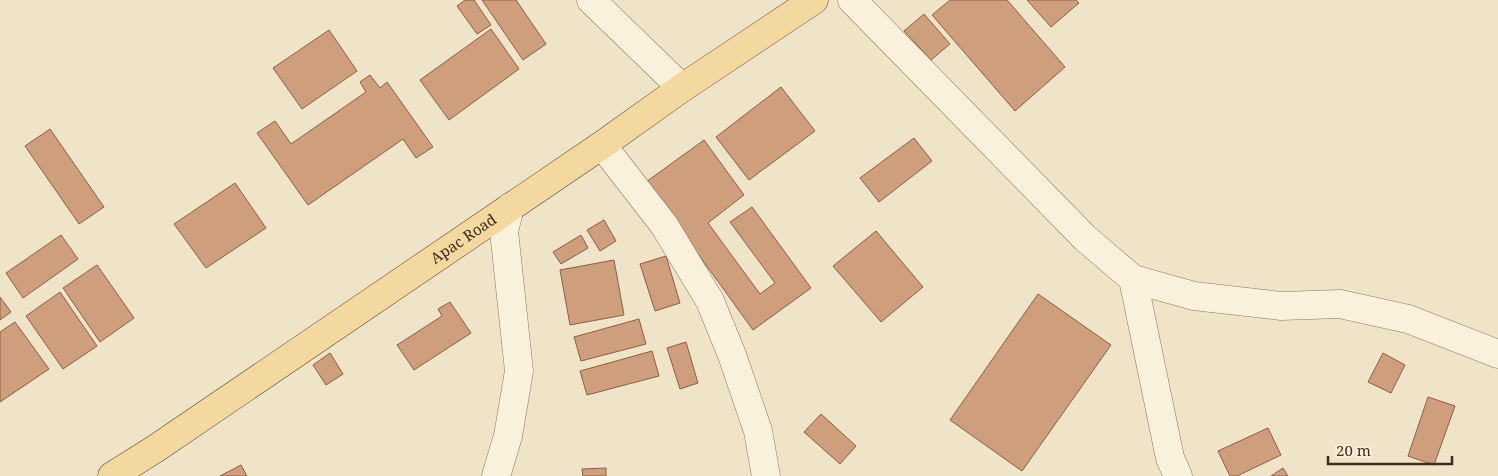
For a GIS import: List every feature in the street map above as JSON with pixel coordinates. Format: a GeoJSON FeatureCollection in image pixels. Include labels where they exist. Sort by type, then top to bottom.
{"type":"FeatureCollection","features":[{"type":"Feature","properties":{"kind":"main road","name":"Apac Road"},"geometry":{"type":"LineString","coordinates":[[112,476],[155,449],[602,145],[682,88],[814,0]]}},
{"type":"Feature","properties":{"kind":"street"},"geometry":{"type":"LineString","coordinates":[[591,0],[682,88]]}},
{"type":"Feature","properties":{"kind":"street"},"geometry":{"type":"LineString","coordinates":[[852,0],[1085,238],[1133,279],[1194,296],[1281,306],[1340,304],[1408,319],[1498,354]]}},
{"type":"Feature","properties":{"kind":"street"},"geometry":{"type":"LineString","coordinates":[[602,145],[664,226],[710,302],[732,355],[758,431],[766,476]]}},
{"type":"Feature","properties":{"kind":"street"},"geometry":{"type":"LineString","coordinates":[[496,476],[508,436],[519,371],[504,231],[510,207]]}},
{"type":"Feature","properties":{"kind":"street"},"geometry":{"type":"LineString","coordinates":[[1133,279],[1170,458],[1178,476]]}},
{"type":"Feature","properties":{"kind":"building"},"geometry":{"type":"Polygon","coordinates":[[[465,0],[474,0],[491,25],[477,34],[457,6],[465,0]]]}},
{"type":"Feature","properties":{"kind":"building"},"geometry":{"type":"Polygon","coordinates":[[[482,0],[516,0],[546,44],[523,60],[482,0]]]}},
{"type":"Feature","properties":{"kind":"building"},"geometry":{"type":"Polygon","coordinates":[[[950,0],[1007,0],[1065,67],[1015,111],[932,15],[950,0]]]}},
{"type":"Feature","properties":{"kind":"building"},"geometry":{"type":"Polygon","coordinates":[[[1027,0],[1076,0],[1079,3],[1051,27],[1027,0]]]}},
{"type":"Feature","properties":{"kind":"building"},"geometry":{"type":"Polygon","coordinates":[[[924,14],[950,44],[931,60],[904,31],[924,14]]]}},
{"type":"Feature","properties":{"kind":"building"},"geometry":{"type":"Polygon","coordinates":[[[491,29],[519,69],[449,120],[420,80],[491,29]]]}},
{"type":"Feature","properties":{"kind":"building"},"geometry":{"type":"Polygon","coordinates":[[[329,30],[357,71],[302,109],[273,68],[329,30]]]}},
{"type":"Feature","properties":{"kind":"building"},"geometry":{"type":"Polygon","coordinates":[[[370,75],[380,88],[387,82],[433,147],[416,158],[403,139],[308,205],[257,133],[275,121],[291,144],[366,92],[360,82],[370,75]]]}},
{"type":"Feature","properties":{"kind":"building"},"geometry":{"type":"Polygon","coordinates":[[[781,87],[815,131],[749,180],[716,137],[781,87]]]}},
{"type":"Feature","properties":{"kind":"building"},"geometry":{"type":"Polygon","coordinates":[[[50,129],[104,207],[79,224],[25,146],[50,129]]]}},
{"type":"Feature","properties":{"kind":"building"},"geometry":{"type":"Polygon","coordinates":[[[914,138],[932,161],[879,202],[860,178],[914,138]]]}},
{"type":"Feature","properties":{"kind":"building"},"geometry":{"type":"Polygon","coordinates":[[[704,140],[744,195],[708,223],[760,294],[775,283],[730,222],[752,207],[811,288],[753,330],[646,182],[704,140]]]}},
{"type":"Feature","properties":{"kind":"building"},"geometry":{"type":"Polygon","coordinates":[[[235,183],[266,228],[206,268],[174,224],[235,183]]]}},
{"type":"Feature","properties":{"kind":"building"},"geometry":{"type":"Polygon","coordinates":[[[604,220],[616,241],[600,251],[587,230],[604,220]]]}},
{"type":"Feature","properties":{"kind":"building"},"geometry":{"type":"Polygon","coordinates":[[[876,231],[923,287],[881,322],[833,266],[876,231]]]}},
{"type":"Feature","properties":{"kind":"building"},"geometry":{"type":"Polygon","coordinates":[[[61,235],[78,259],[23,298],[6,273],[61,235]]]}},
{"type":"Feature","properties":{"kind":"building"},"geometry":{"type":"Polygon","coordinates":[[[581,235],[588,248],[561,264],[553,252],[581,235]]]}},
{"type":"Feature","properties":{"kind":"building"},"geometry":{"type":"Polygon","coordinates":[[[666,256],[680,303],[655,311],[640,264],[666,256]]]}},
{"type":"Feature","properties":{"kind":"building"},"geometry":{"type":"Polygon","coordinates":[[[614,260],[624,315],[570,325],[560,270],[614,260]]]}},
{"type":"Feature","properties":{"kind":"building"},"geometry":{"type":"Polygon","coordinates":[[[97,265],[134,318],[100,342],[63,288],[97,265]]]}},
{"type":"Feature","properties":{"kind":"building"},"geometry":{"type":"Polygon","coordinates":[[[60,292],[97,346],[63,369],[26,316],[60,292]]]}},
{"type":"Feature","properties":{"kind":"building"},"geometry":{"type":"Polygon","coordinates":[[[1038,294],[1111,345],[1022,471],[950,420],[1038,294]]]}},
{"type":"Feature","properties":{"kind":"building"},"geometry":{"type":"Polygon","coordinates":[[[0,297],[11,312],[0,320],[0,297]]]}},
{"type":"Feature","properties":{"kind":"building"},"geometry":{"type":"Polygon","coordinates":[[[450,302],[471,333],[414,370],[397,345],[442,316],[438,309],[450,302]]]}},
{"type":"Feature","properties":{"kind":"building"},"geometry":{"type":"Polygon","coordinates":[[[639,319],[646,344],[581,361],[574,337],[639,319]]]}},
{"type":"Feature","properties":{"kind":"building"},"geometry":{"type":"Polygon","coordinates":[[[15,322],[49,369],[0,402],[0,332],[15,322]]]}},
{"type":"Feature","properties":{"kind":"building"},"geometry":{"type":"Polygon","coordinates":[[[686,342],[698,383],[680,389],[667,348],[686,342]]]}},
{"type":"Feature","properties":{"kind":"building"},"geometry":{"type":"Polygon","coordinates":[[[652,351],[659,376],[587,395],[580,371],[652,351]]]}},
{"type":"Feature","properties":{"kind":"building"},"geometry":{"type":"Polygon","coordinates":[[[330,353],[343,374],[326,385],[313,365],[330,353]]]}},
{"type":"Feature","properties":{"kind":"building"},"geometry":{"type":"Polygon","coordinates":[[[1383,353],[1405,365],[1391,393],[1368,382],[1383,353]]]}},
{"type":"Feature","properties":{"kind":"building"},"geometry":{"type":"Polygon","coordinates":[[[1428,397],[1455,406],[1434,465],[1408,456],[1428,397]]]}},
{"type":"Feature","properties":{"kind":"building"},"geometry":{"type":"Polygon","coordinates":[[[821,414],[856,446],[840,464],[804,432],[821,414]]]}},
{"type":"Feature","properties":{"kind":"building"},"geometry":{"type":"Polygon","coordinates":[[[1268,428],[1281,455],[1237,476],[1230,476],[1218,451],[1268,428]]]}},
{"type":"Feature","properties":{"kind":"building"},"geometry":{"type":"Polygon","coordinates":[[[241,465],[247,476],[220,476],[241,465]]]}},
{"type":"Feature","properties":{"kind":"building"},"geometry":{"type":"Polygon","coordinates":[[[606,468],[606,476],[583,476],[582,469],[606,468]]]}},
{"type":"Feature","properties":{"kind":"building"},"geometry":{"type":"Polygon","coordinates":[[[1283,468],[1288,476],[1271,476],[1283,468]]]}}]}
